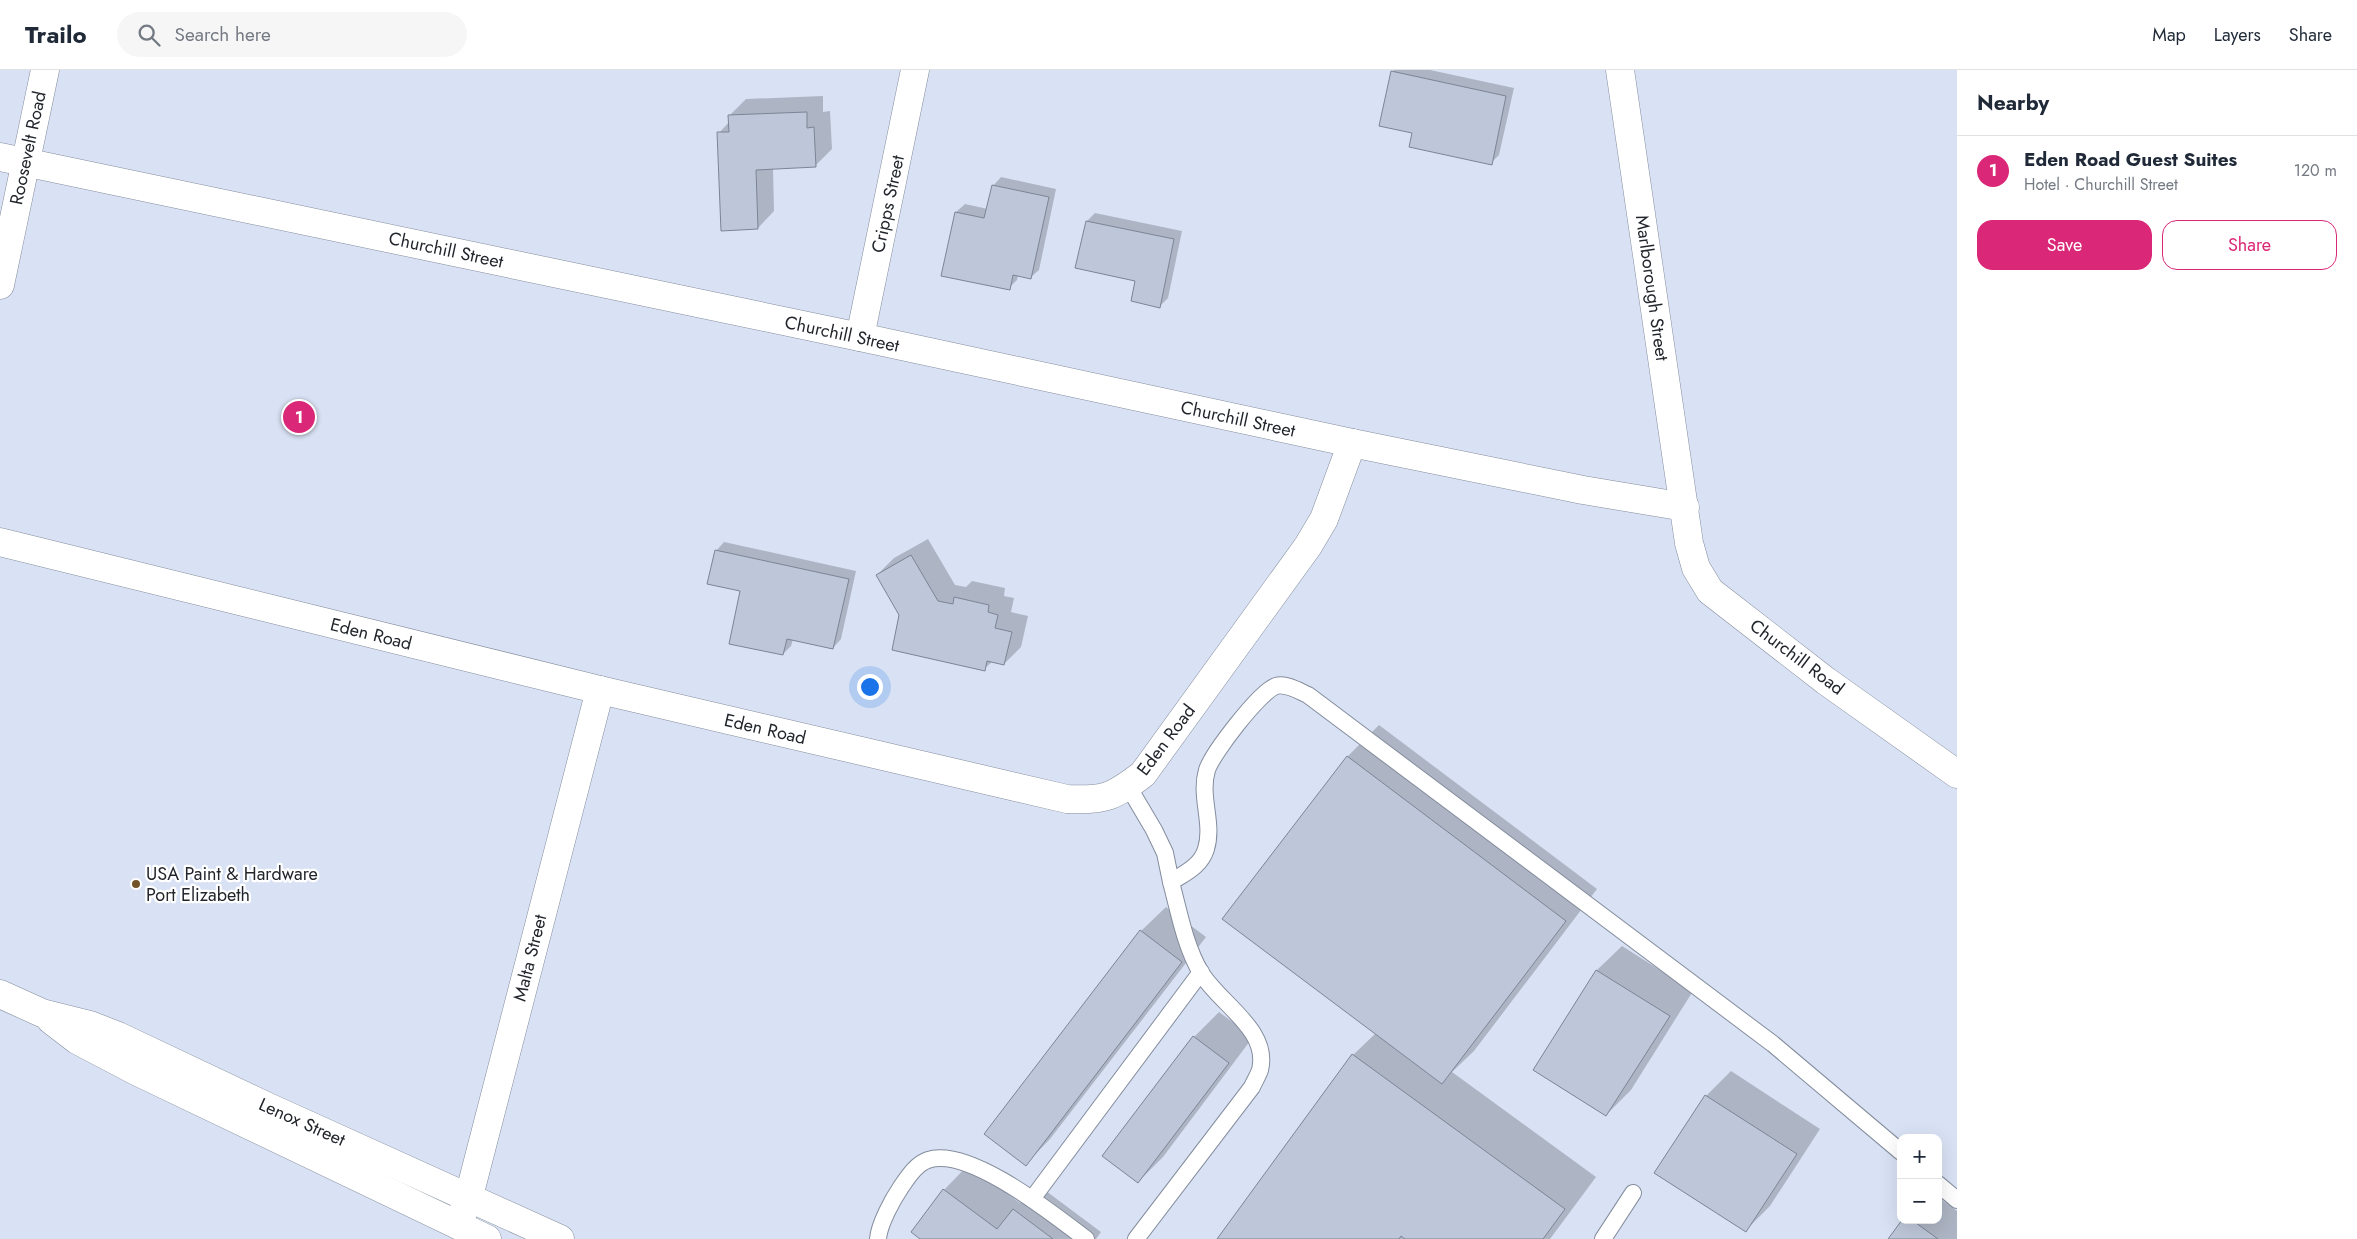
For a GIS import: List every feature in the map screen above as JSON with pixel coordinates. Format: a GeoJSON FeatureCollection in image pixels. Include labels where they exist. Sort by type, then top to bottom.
{"type":"FeatureCollection","features":[{"type":"Feature","properties":{"kind":"street","name":"Roosevelt Road"},"geometry":{"type":"LineString","coordinates":[[0,285],[13,160],[45,70]]}},
{"type":"Feature","properties":{"kind":"street","name":"Cripps Street"},"geometry":{"type":"LineString","coordinates":[[860,337],[915,70]]}},
{"type":"Feature","properties":{"kind":"street","name":"Marlborough Street"},"geometry":{"type":"LineString","coordinates":[[1620,70],[1685,507]]}},
{"type":"Feature","properties":{"kind":"street","name":"Churchill Street"},"geometry":{"type":"LineString","coordinates":[[13,160],[860,337],[1352,443],[1583,490],[1685,507]]}},
{"type":"Feature","properties":{"kind":"street","name":"Eden Road"},"geometry":{"type":"LineString","coordinates":[[0,542],[600,690],[1067,799],[1088,800],[1110,796],[1128,786],[1143,774],[1308,546],[1324,519],[1352,443]]}},
{"type":"Feature","properties":{"kind":"street","name":"Churchill Road"},"geometry":{"type":"LineString","coordinates":[[1685,507],[1688,544],[1696,568],[1710,591],[1826,681],[1957,774]]}},
{"type":"Feature","properties":{"kind":"street","name":"Malta Street"},"geometry":{"type":"LineString","coordinates":[[458,1226],[469,1196],[600,690]]}},
{"type":"Feature","properties":{"kind":"street","name":"Lenox Street"},"geometry":{"type":"LineString","coordinates":[[0,994],[42,1013],[90,1025],[118,1036],[266,1106],[469,1196],[560,1239]]}},
{"type":"Feature","properties":{"kind":"street","name":"Lenox Street"},"geometry":{"type":"LineString","coordinates":[[42,1013],[77,1040],[128,1068],[487,1239]]}},
{"type":"Feature","properties":{"kind":"lane"},"geometry":{"type":"LineString","coordinates":[[1171,882],[1197,865],[1206,851],[1209,836],[1204,790],[1207,770],[1216,753],[1261,695],[1277,686],[1292,688],[1308,694],[1774,1044],[1897,1149]]}},
{"type":"Feature","properties":{"kind":"lane"},"geometry":{"type":"LineString","coordinates":[[1128,786],[1165,853],[1184,930],[1201,972],[1223,1001],[1256,1035],[1261,1050],[1260,1070],[1252,1087],[1136,1239]]}},
{"type":"Feature","properties":{"kind":"lane"},"geometry":{"type":"LineString","coordinates":[[1032,1199],[1201,972]]}},
{"type":"Feature","properties":{"kind":"lane"},"geometry":{"type":"LineString","coordinates":[[878,1239],[893,1199],[912,1172],[928,1160],[947,1158],[971,1164],[1032,1199],[1086,1239]]}},
{"type":"Feature","properties":{"kind":"lane"},"geometry":{"type":"LineString","coordinates":[[1942,1187],[1957,1200]]}},
{"type":"Feature","properties":{"kind":"lane"},"geometry":{"type":"LineString","coordinates":[[1603,1239],[1633,1194]]}},
{"type":"Feature","properties":{"kind":"building"},"geometry":{"type":"Polygon","coordinates":[[[1391,71],[1506,96],[1492,165],[1409,147],[1412,133],[1379,126],[1391,71]]]}},
{"type":"Feature","properties":{"kind":"building"},"geometry":{"type":"Polygon","coordinates":[[[807,112],[807,128],[814,127],[816,167],[756,170],[758,229],[721,231],[717,132],[729,132],[728,115],[807,112]]]}},
{"type":"Feature","properties":{"kind":"building"},"geometry":{"type":"Polygon","coordinates":[[[992,185],[1049,197],[1031,279],[1013,275],[1010,290],[941,276],[955,212],[984,218],[992,185]]]}},
{"type":"Feature","properties":{"kind":"building"},"geometry":{"type":"Polygon","coordinates":[[[1086,221],[1174,239],[1160,308],[1131,301],[1135,281],[1075,268],[1086,221]]]}},
{"type":"Feature","properties":{"kind":"building"},"geometry":{"type":"Polygon","coordinates":[[[715,550],[849,579],[833,649],[787,639],[783,655],[729,644],[740,591],[707,584],[715,550]]]}},
{"type":"Feature","properties":{"kind":"building"},"geometry":{"type":"Polygon","coordinates":[[[911,555],[938,601],[953,604],[954,597],[989,605],[988,612],[998,615],[995,628],[1012,632],[1004,665],[987,661],[985,671],[892,650],[899,615],[876,575],[911,555]]]}},
{"type":"Feature","properties":{"kind":"building"},"geometry":{"type":"Polygon","coordinates":[[[1347,756],[1566,921],[1442,1084],[1222,919],[1347,756]]]}},
{"type":"Feature","properties":{"kind":"building"},"geometry":{"type":"Polygon","coordinates":[[[1140,930],[1182,962],[1026,1166],[984,1134],[1140,930]]]}},
{"type":"Feature","properties":{"kind":"building"},"geometry":{"type":"Polygon","coordinates":[[[1596,970],[1670,1016],[1606,1116],[1533,1070],[1596,970]]]}},
{"type":"Feature","properties":{"kind":"building"},"geometry":{"type":"Polygon","coordinates":[[[1193,1036],[1229,1063],[1138,1183],[1102,1156],[1193,1036]]]}},
{"type":"Feature","properties":{"kind":"building"},"geometry":{"type":"Polygon","coordinates":[[[1352,1054],[1565,1209],[1543,1239],[1405,1239],[1401,1236],[1399,1239],[1217,1239],[1352,1054]]]}},
{"type":"Feature","properties":{"kind":"building"},"geometry":{"type":"Polygon","coordinates":[[[1705,1095],[1797,1154],[1746,1232],[1654,1173],[1705,1095]]]}},
{"type":"Feature","properties":{"kind":"building"},"geometry":{"type":"Polygon","coordinates":[[[943,1189],[997,1229],[1013,1209],[1053,1239],[920,1239],[911,1232],[943,1189]]]}},
{"type":"Feature","properties":{"kind":"building"},"geometry":{"type":"Polygon","coordinates":[[[1899,1224],[1917,1224],[1938,1239],[1888,1239],[1899,1224]]]}},
{"type":"Feature","properties":{"kind":"place","name":"Eden Road Guest Suites"},"geometry":{"type":"Point","coordinates":[299,417]}},
{"type":"Feature","properties":{"kind":"place","name":"USA Paint & Hardware Port Elizabeth"},"geometry":{"type":"Point","coordinates":[136,884]}}]}
